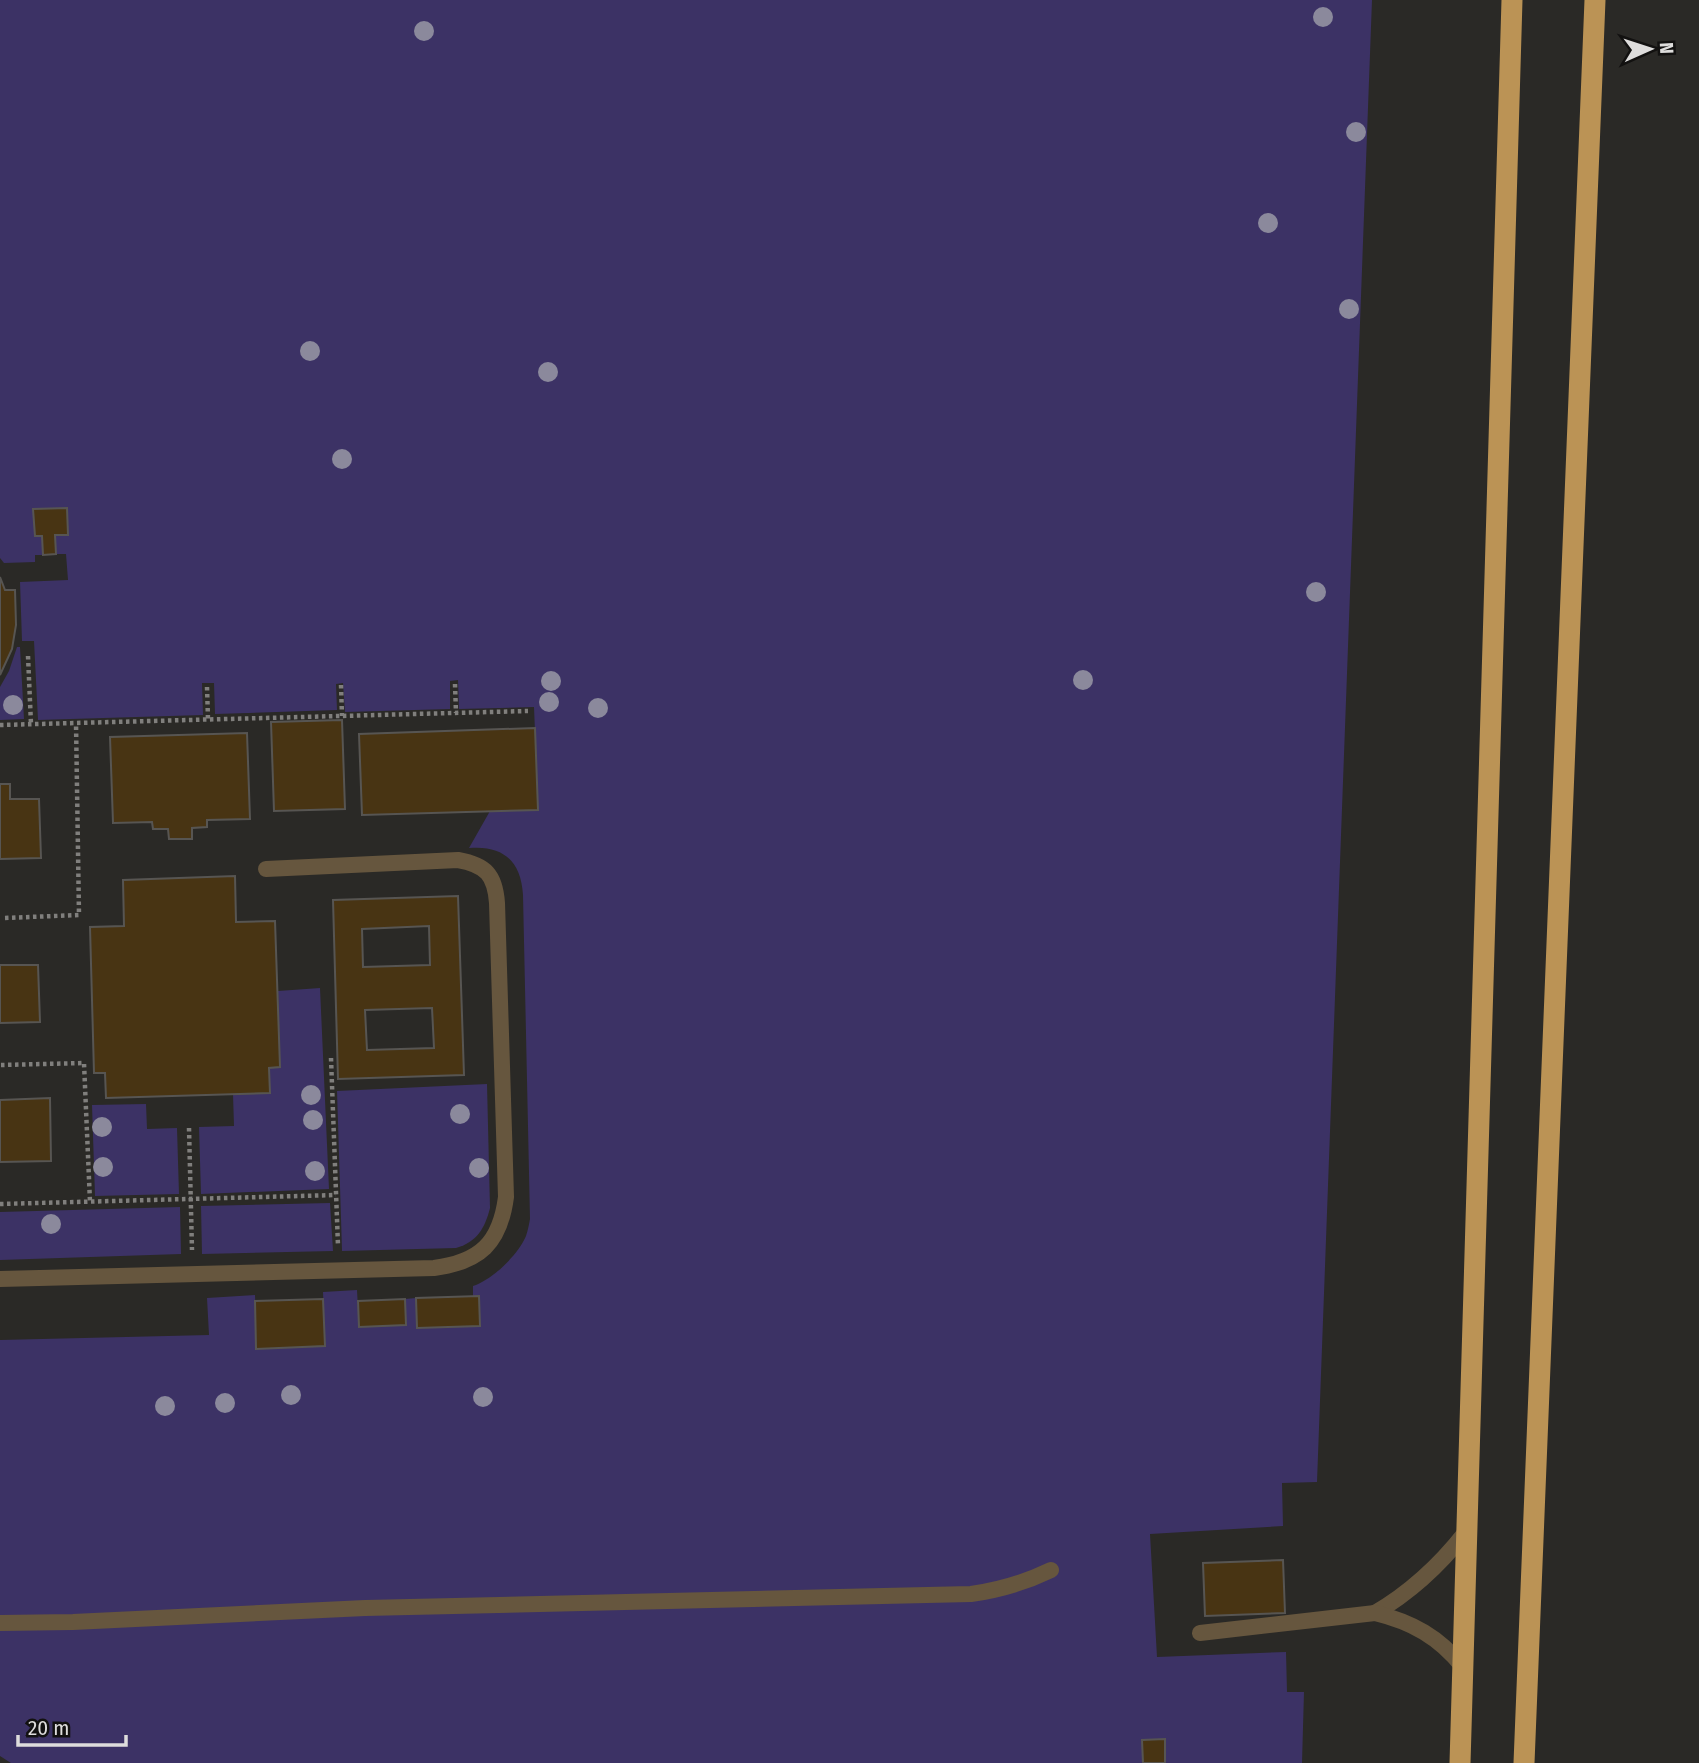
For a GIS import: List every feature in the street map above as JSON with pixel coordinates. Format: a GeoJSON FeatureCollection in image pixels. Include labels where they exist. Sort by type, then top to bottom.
{"type":"FeatureCollection","features":[{"type":"Feature","properties":{"kind":"highway"},"geometry":{"type":"LineString","coordinates":[[1460,1763],[1512,0]]}},
{"type":"Feature","properties":{"kind":"highway"},"geometry":{"type":"LineString","coordinates":[[1524,1763],[1595,0]]}},
{"type":"Feature","properties":{"kind":"lane"},"geometry":{"type":"LineString","coordinates":[[0,1279],[434,1268],[457,1265],[477,1255],[493,1239],[503,1219],[506,1196],[496,886],[488,872],[474,863],[458,860],[266,869]]}},
{"type":"Feature","properties":{"kind":"lane"},"geometry":{"type":"LineString","coordinates":[[1200,1633],[1375,1613],[1396,1601],[1434,1570],[1465,1533]]}},
{"type":"Feature","properties":{"kind":"lane"},"geometry":{"type":"LineString","coordinates":[[0,1623],[365,1608],[971,1594],[1007,1588],[1051,1570]]}},
{"type":"Feature","properties":{"kind":"lane"},"geometry":{"type":"LineString","coordinates":[[1375,1613],[1415,1626],[1434,1637],[1463,1667]]}},
{"type":"Feature","properties":{"kind":"path"},"geometry":{"type":"LineString","coordinates":[[28,656],[31,724]]}},
{"type":"Feature","properties":{"kind":"path"},"geometry":{"type":"LineString","coordinates":[[455,684],[456,713]]}},
{"type":"Feature","properties":{"kind":"path"},"geometry":{"type":"LineString","coordinates":[[341,685],[342,716]]}},
{"type":"Feature","properties":{"kind":"path"},"geometry":{"type":"LineString","coordinates":[[207,687],[208,719]]}},
{"type":"Feature","properties":{"kind":"path"},"geometry":{"type":"LineString","coordinates":[[0,725],[528,710]]}},
{"type":"Feature","properties":{"kind":"path"},"geometry":{"type":"LineString","coordinates":[[5,918],[79,915],[76,723]]}},
{"type":"Feature","properties":{"kind":"path"},"geometry":{"type":"LineString","coordinates":[[331,1058],[339,1271]]}},
{"type":"Feature","properties":{"kind":"path"},"geometry":{"type":"LineString","coordinates":[[1,1065],[84,1063],[90,1202]]}},
{"type":"Feature","properties":{"kind":"path"},"geometry":{"type":"LineString","coordinates":[[189,1128],[193,1274]]}},
{"type":"Feature","properties":{"kind":"path"},"geometry":{"type":"LineString","coordinates":[[0,1204],[336,1195]]}},
{"type":"Feature","properties":{"kind":"shaded area"},"geometry":{"type":"Polygon","coordinates":[[[0,0],[1372,0],[1317,1482],[1282,1483],[1283,1526],[1150,1534],[1157,1657],[1286,1652],[1287,1692],[1304,1692],[1302,1763],[11,1763],[0,1756],[0,1340],[209,1335],[207,1298],[255,1295],[257,1349],[325,1346],[323,1292],[357,1290],[359,1327],[406,1325],[405,1299],[416,1298],[417,1328],[480,1326],[479,1296],[473,1296],[473,1286],[496,1273],[511,1259],[526,1236],[530,1219],[523,895],[518,872],[508,857],[491,849],[469,848],[490,811],[538,809],[534,707],[459,709],[458,680],[450,681],[450,709],[345,712],[343,683],[336,684],[337,710],[215,714],[214,683],[202,683],[203,715],[38,720],[34,641],[22,641],[20,582],[68,580],[66,554],[56,554],[55,535],[68,534],[67,508],[34,509],[35,536],[42,536],[43,555],[35,555],[35,562],[4,563],[0,558],[0,0]]]}},
{"type":"Feature","properties":{"kind":"shaded area"},"geometry":{"type":"Polygon","coordinates":[[[17,647],[20,647],[24,719],[0,720],[0,687],[17,647]]]}},
{"type":"Feature","properties":{"kind":"shaded area"},"geometry":{"type":"Polygon","coordinates":[[[320,988],[329,1189],[201,1194],[199,1127],[234,1126],[233,1094],[269,1068],[280,1067],[278,991],[320,988]]]}},
{"type":"Feature","properties":{"kind":"shaded area"},"geometry":{"type":"Polygon","coordinates":[[[487,1084],[490,1208],[486,1222],[475,1238],[456,1248],[342,1251],[337,1091],[487,1084]]]}},
{"type":"Feature","properties":{"kind":"shaded area"},"geometry":{"type":"Polygon","coordinates":[[[146,1104],[147,1129],[177,1128],[179,1194],[95,1196],[92,1105],[146,1104]]]}},
{"type":"Feature","properties":{"kind":"shaded area"},"geometry":{"type":"Polygon","coordinates":[[[330,1203],[333,1251],[202,1254],[201,1206],[330,1203]]]}},
{"type":"Feature","properties":{"kind":"shaded area"},"geometry":{"type":"Polygon","coordinates":[[[180,1207],[181,1254],[0,1260],[0,1212],[180,1207]]]}},
{"type":"Feature","properties":{"kind":"building"},"geometry":{"type":"Polygon","coordinates":[[[67,508],[68,535],[55,535],[56,554],[43,555],[42,536],[35,536],[33,509],[67,508]]]}},
{"type":"Feature","properties":{"kind":"building"},"geometry":{"type":"Polygon","coordinates":[[[0,577],[5,590],[15,590],[16,625],[12,649],[0,675],[0,577]]]}},
{"type":"Feature","properties":{"kind":"building"},"geometry":{"type":"Polygon","coordinates":[[[342,720],[345,809],[274,811],[271,722],[342,720]]]}},
{"type":"Feature","properties":{"kind":"building"},"geometry":{"type":"Polygon","coordinates":[[[535,728],[538,810],[362,815],[359,734],[535,728]]]}},
{"type":"Feature","properties":{"kind":"building"},"geometry":{"type":"Polygon","coordinates":[[[247,733],[250,819],[207,820],[207,827],[192,828],[192,839],[169,839],[168,829],[153,829],[152,822],[113,823],[110,737],[247,733]]]}},
{"type":"Feature","properties":{"kind":"building"},"geometry":{"type":"Polygon","coordinates":[[[0,784],[10,784],[10,799],[39,799],[41,858],[0,859],[0,784]]]}},
{"type":"Feature","properties":{"kind":"building"},"geometry":{"type":"Polygon","coordinates":[[[235,876],[236,922],[275,921],[280,1067],[269,1068],[270,1093],[106,1098],[105,1073],[94,1073],[90,927],[124,926],[123,880],[235,876]]]}},
{"type":"Feature","properties":{"kind":"building"},"geometry":{"type":"Polygon","coordinates":[[[458,896],[464,1075],[338,1079],[333,900],[458,896]],[[429,926],[362,929],[363,967],[430,965],[429,926]],[[432,1008],[365,1010],[367,1050],[434,1048],[432,1008]]]}},
{"type":"Feature","properties":{"kind":"building"},"geometry":{"type":"Polygon","coordinates":[[[0,965],[38,965],[40,1022],[0,1023],[0,965]]]}},
{"type":"Feature","properties":{"kind":"building"},"geometry":{"type":"Polygon","coordinates":[[[50,1098],[51,1161],[0,1162],[0,1100],[50,1098]]]}},
{"type":"Feature","properties":{"kind":"building"},"geometry":{"type":"Polygon","coordinates":[[[479,1296],[480,1326],[417,1328],[416,1298],[479,1296]]]}},
{"type":"Feature","properties":{"kind":"building"},"geometry":{"type":"Polygon","coordinates":[[[323,1299],[325,1346],[256,1349],[255,1301],[323,1299]]]}},
{"type":"Feature","properties":{"kind":"building"},"geometry":{"type":"Polygon","coordinates":[[[405,1299],[406,1325],[359,1327],[358,1301],[405,1299]]]}},
{"type":"Feature","properties":{"kind":"building"},"geometry":{"type":"Polygon","coordinates":[[[1283,1560],[1285,1613],[1205,1616],[1203,1563],[1283,1560]]]}},
{"type":"Feature","properties":{"kind":"building"},"geometry":{"type":"Polygon","coordinates":[[[1165,1739],[1165,1763],[1143,1763],[1142,1740],[1165,1739]]]}}]}
